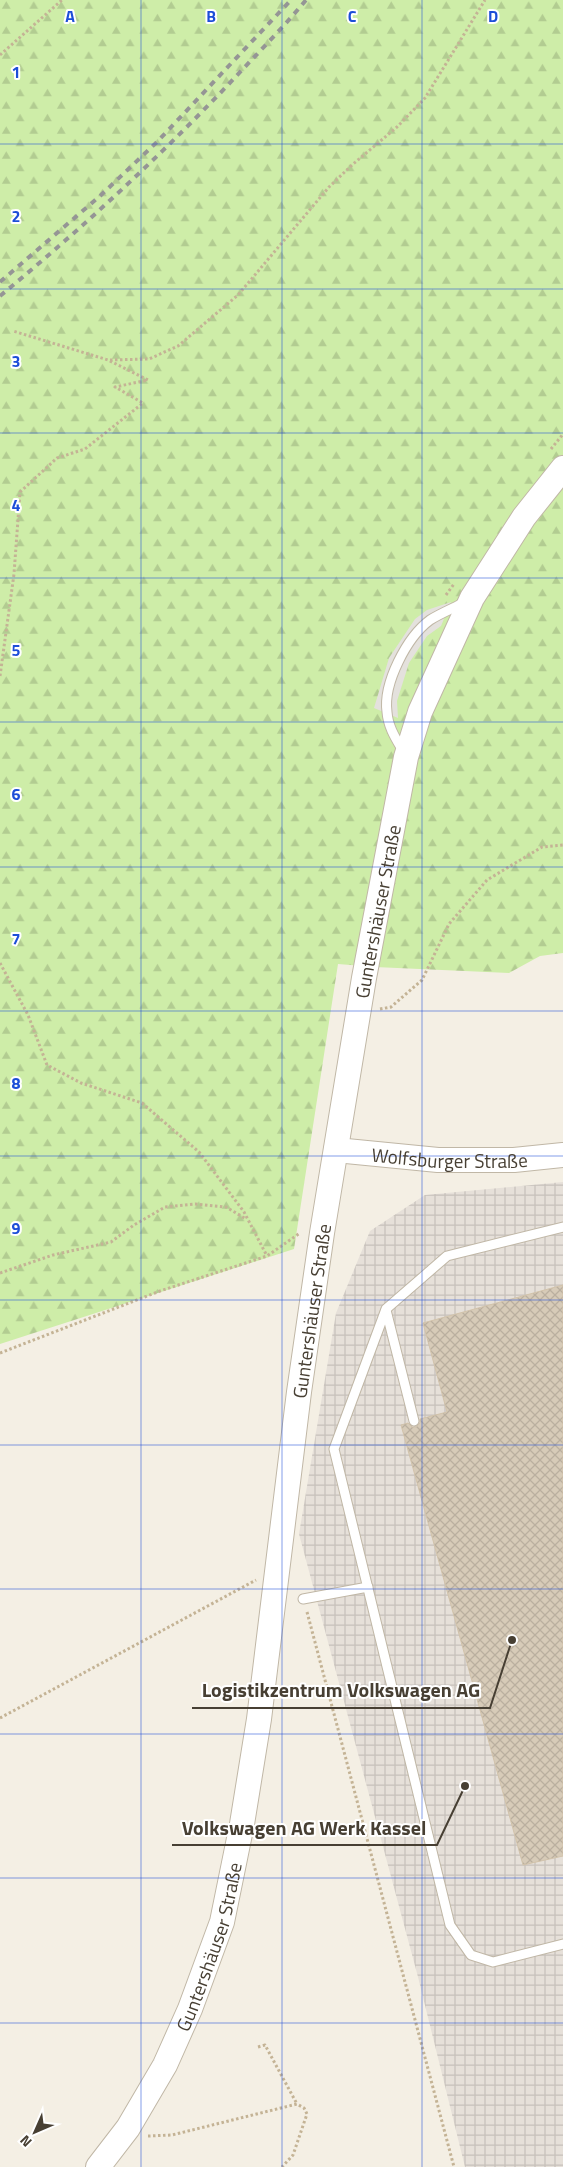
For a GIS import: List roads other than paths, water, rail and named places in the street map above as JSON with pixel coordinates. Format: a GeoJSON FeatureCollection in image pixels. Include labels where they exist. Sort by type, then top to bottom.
{"type":"FeatureCollection","features":[{"type":"Feature","properties":{"kind":"street","name":"Guntershäuser Straße"},"geometry":{"type":"LineString","coordinates":[[98,2167],[128,2128],[165,2065],[190,2009],[222,1922],[242,1824],[259,1719],[299,1392],[336,1150],[358,1013],[406,758],[420,712],[472,598],[524,517],[563,468]]}},
{"type":"Feature","properties":{"kind":"street","name":"Wolfsburger Straße"},"geometry":{"type":"LineString","coordinates":[[336,1150],[438,1160],[514,1160],[563,1155]]}},
{"type":"Feature","properties":{"kind":"lane"},"geometry":{"type":"LineString","coordinates":[[406,758],[391,730],[386,711],[388,692],[394,671],[408,644],[429,621],[472,598]]}},
{"type":"Feature","properties":{"kind":"lane"},"geometry":{"type":"LineString","coordinates":[[563,1227],[447,1256],[386,1309],[334,1449],[450,1925],[471,1955],[493,1962],[563,1944]]}},
{"type":"Feature","properties":{"kind":"lane"},"geometry":{"type":"LineString","coordinates":[[386,1309],[414,1421]]}},
{"type":"Feature","properties":{"kind":"lane"},"geometry":{"type":"LineString","coordinates":[[303,1599],[368,1587]]}},
{"type":"Feature","properties":{"kind":"railway"},"geometry":{"type":"LineString","coordinates":[[0,282],[100,196],[157,142],[291,0]]}},
{"type":"Feature","properties":{"kind":"railway"},"geometry":{"type":"LineString","coordinates":[[0,296],[59,246],[172,142],[277,33],[306,0]]}},
{"type":"Feature","properties":{"kind":"place","name":"Logistikzentrum Volkswagen AG"},"geometry":{"type":"Point","coordinates":[512,1640]}},
{"type":"Feature","properties":{"kind":"place","name":"Volkswagen AG Werk Kassel"},"geometry":{"type":"Point","coordinates":[465,1786]}}]}
